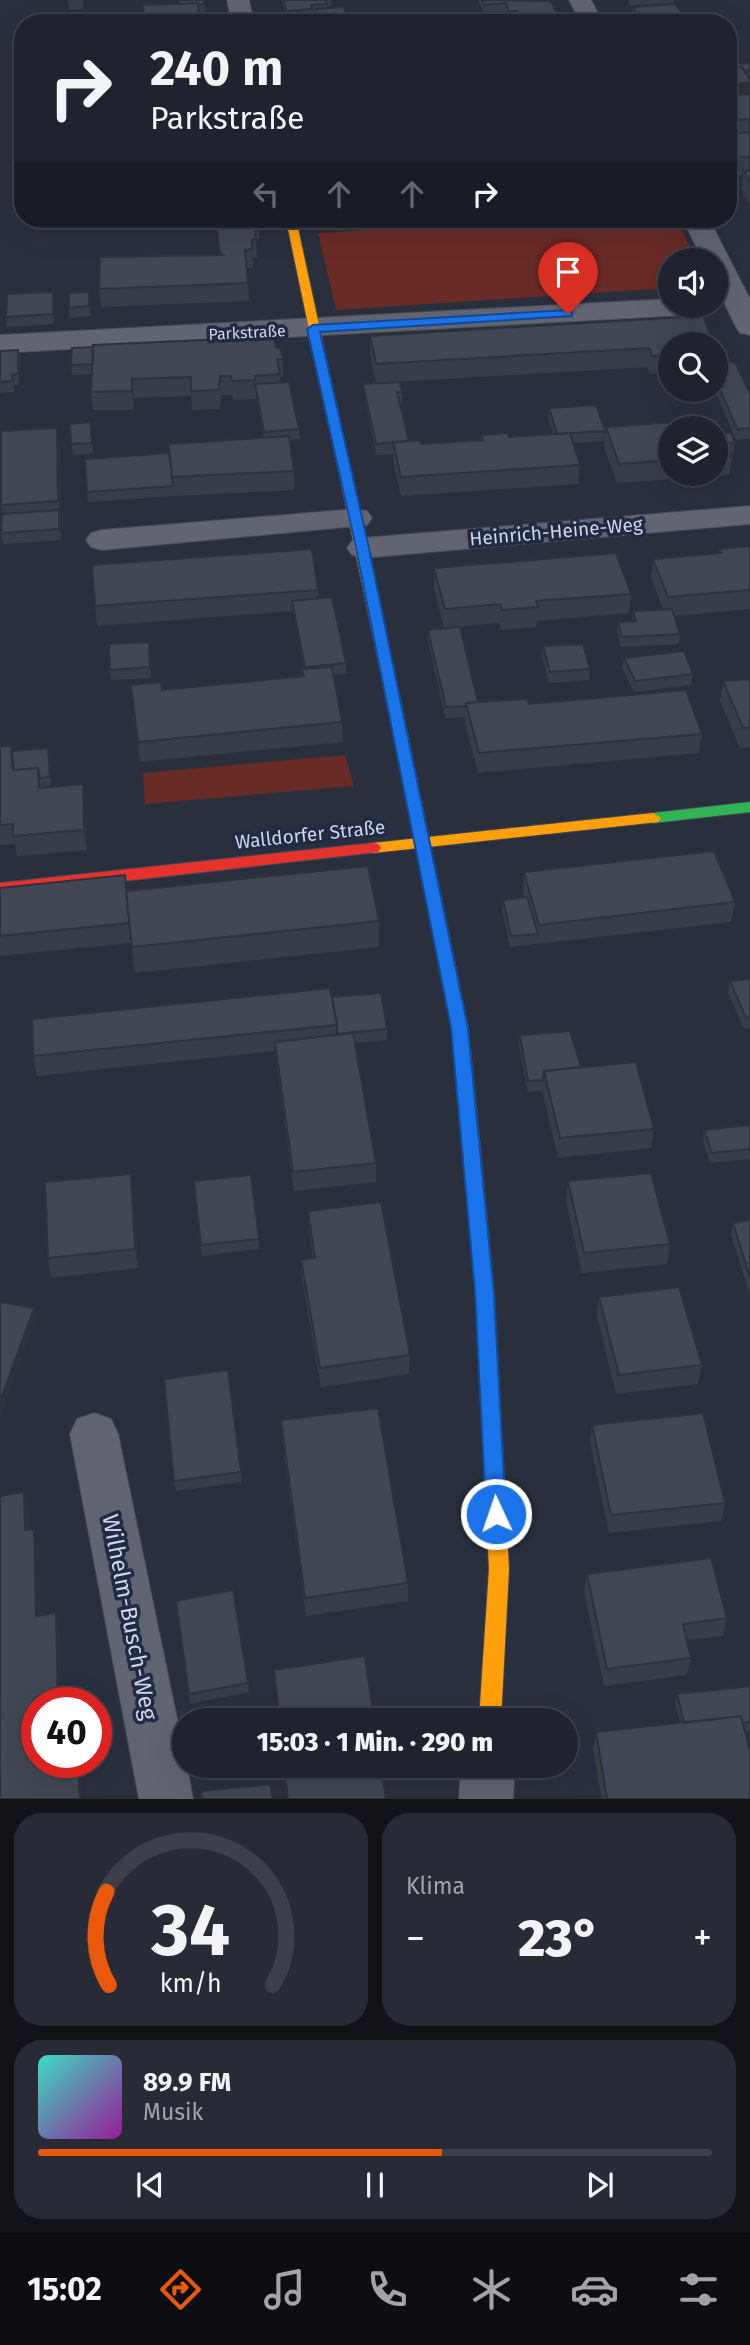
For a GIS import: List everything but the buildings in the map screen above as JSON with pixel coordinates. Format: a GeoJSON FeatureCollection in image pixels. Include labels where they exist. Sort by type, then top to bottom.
{"type":"FeatureCollection","features":[{"type":"Feature","properties":{"kind":"street"},"geometry":{"type":"LineString","coordinates":[[293,228],[424,842],[460,1028],[485,1293],[499,1569],[491,1708]]}},
{"type":"Feature","properties":{"kind":"street"},"geometry":{"type":"LineString","coordinates":[[700,228],[739,310]]}},
{"type":"Feature","properties":{"kind":"street","name":"Parkstraße"},"geometry":{"type":"LineString","coordinates":[[0,344],[658,309]]}},
{"type":"Feature","properties":{"kind":"street","name":"Heinrich-Heine-Weg"},"geometry":{"type":"LineString","coordinates":[[102,540],[359,533],[750,515]]}},
{"type":"Feature","properties":{"kind":"street","name":"Walldorfer Straße"},"geometry":{"type":"LineString","coordinates":[[0,889],[750,807]]}},
{"type":"Feature","properties":{"kind":"street","name":"Wilhelm-Busch-Weg"},"geometry":{"type":"LineString","coordinates":[[94,1434],[166,1799]]}},
{"type":"Feature","properties":{"kind":"street"},"geometry":{"type":"LineString","coordinates":[[486,1799],[487,1778]]}},
{"type":"Feature","properties":{"kind":"shaded area"},"geometry":{"type":"Polygon","coordinates":[[[397,228],[680,228],[690,248],[658,248],[658,289],[336,310],[318,233],[397,228]]]}},
{"type":"Feature","properties":{"kind":"shaded area"},"geometry":{"type":"Polygon","coordinates":[[[345,755],[354,786],[145,804],[143,773],[345,755]]]}},
{"type":"Feature","properties":{"kind":"traffic: fast"},"geometry":{"type":"LineString","coordinates":[[403,746],[460,1028],[467,1105]]}},
{"type":"Feature","properties":{"kind":"traffic: fast"},"geometry":{"type":"LineString","coordinates":[[653,818],[750,807]]}},
{"type":"Feature","properties":{"kind":"traffic: slow"},"geometry":{"type":"LineString","coordinates":[[293,228],[403,746]]}},
{"type":"Feature","properties":{"kind":"traffic: slow"},"geometry":{"type":"LineString","coordinates":[[373,848],[653,818]]}},
{"type":"Feature","properties":{"kind":"traffic: slow"},"geometry":{"type":"LineString","coordinates":[[467,1105],[485,1293],[499,1569],[491,1708]]}},
{"type":"Feature","properties":{"kind":"traffic: jam"},"geometry":{"type":"LineString","coordinates":[[0,889],[373,848]]}},
{"type":"Feature","properties":{"kind":"route"},"geometry":{"type":"LineString","coordinates":[[496,1514],[485,1293],[460,1028],[363,548],[313,329],[568,314]]}}]}
